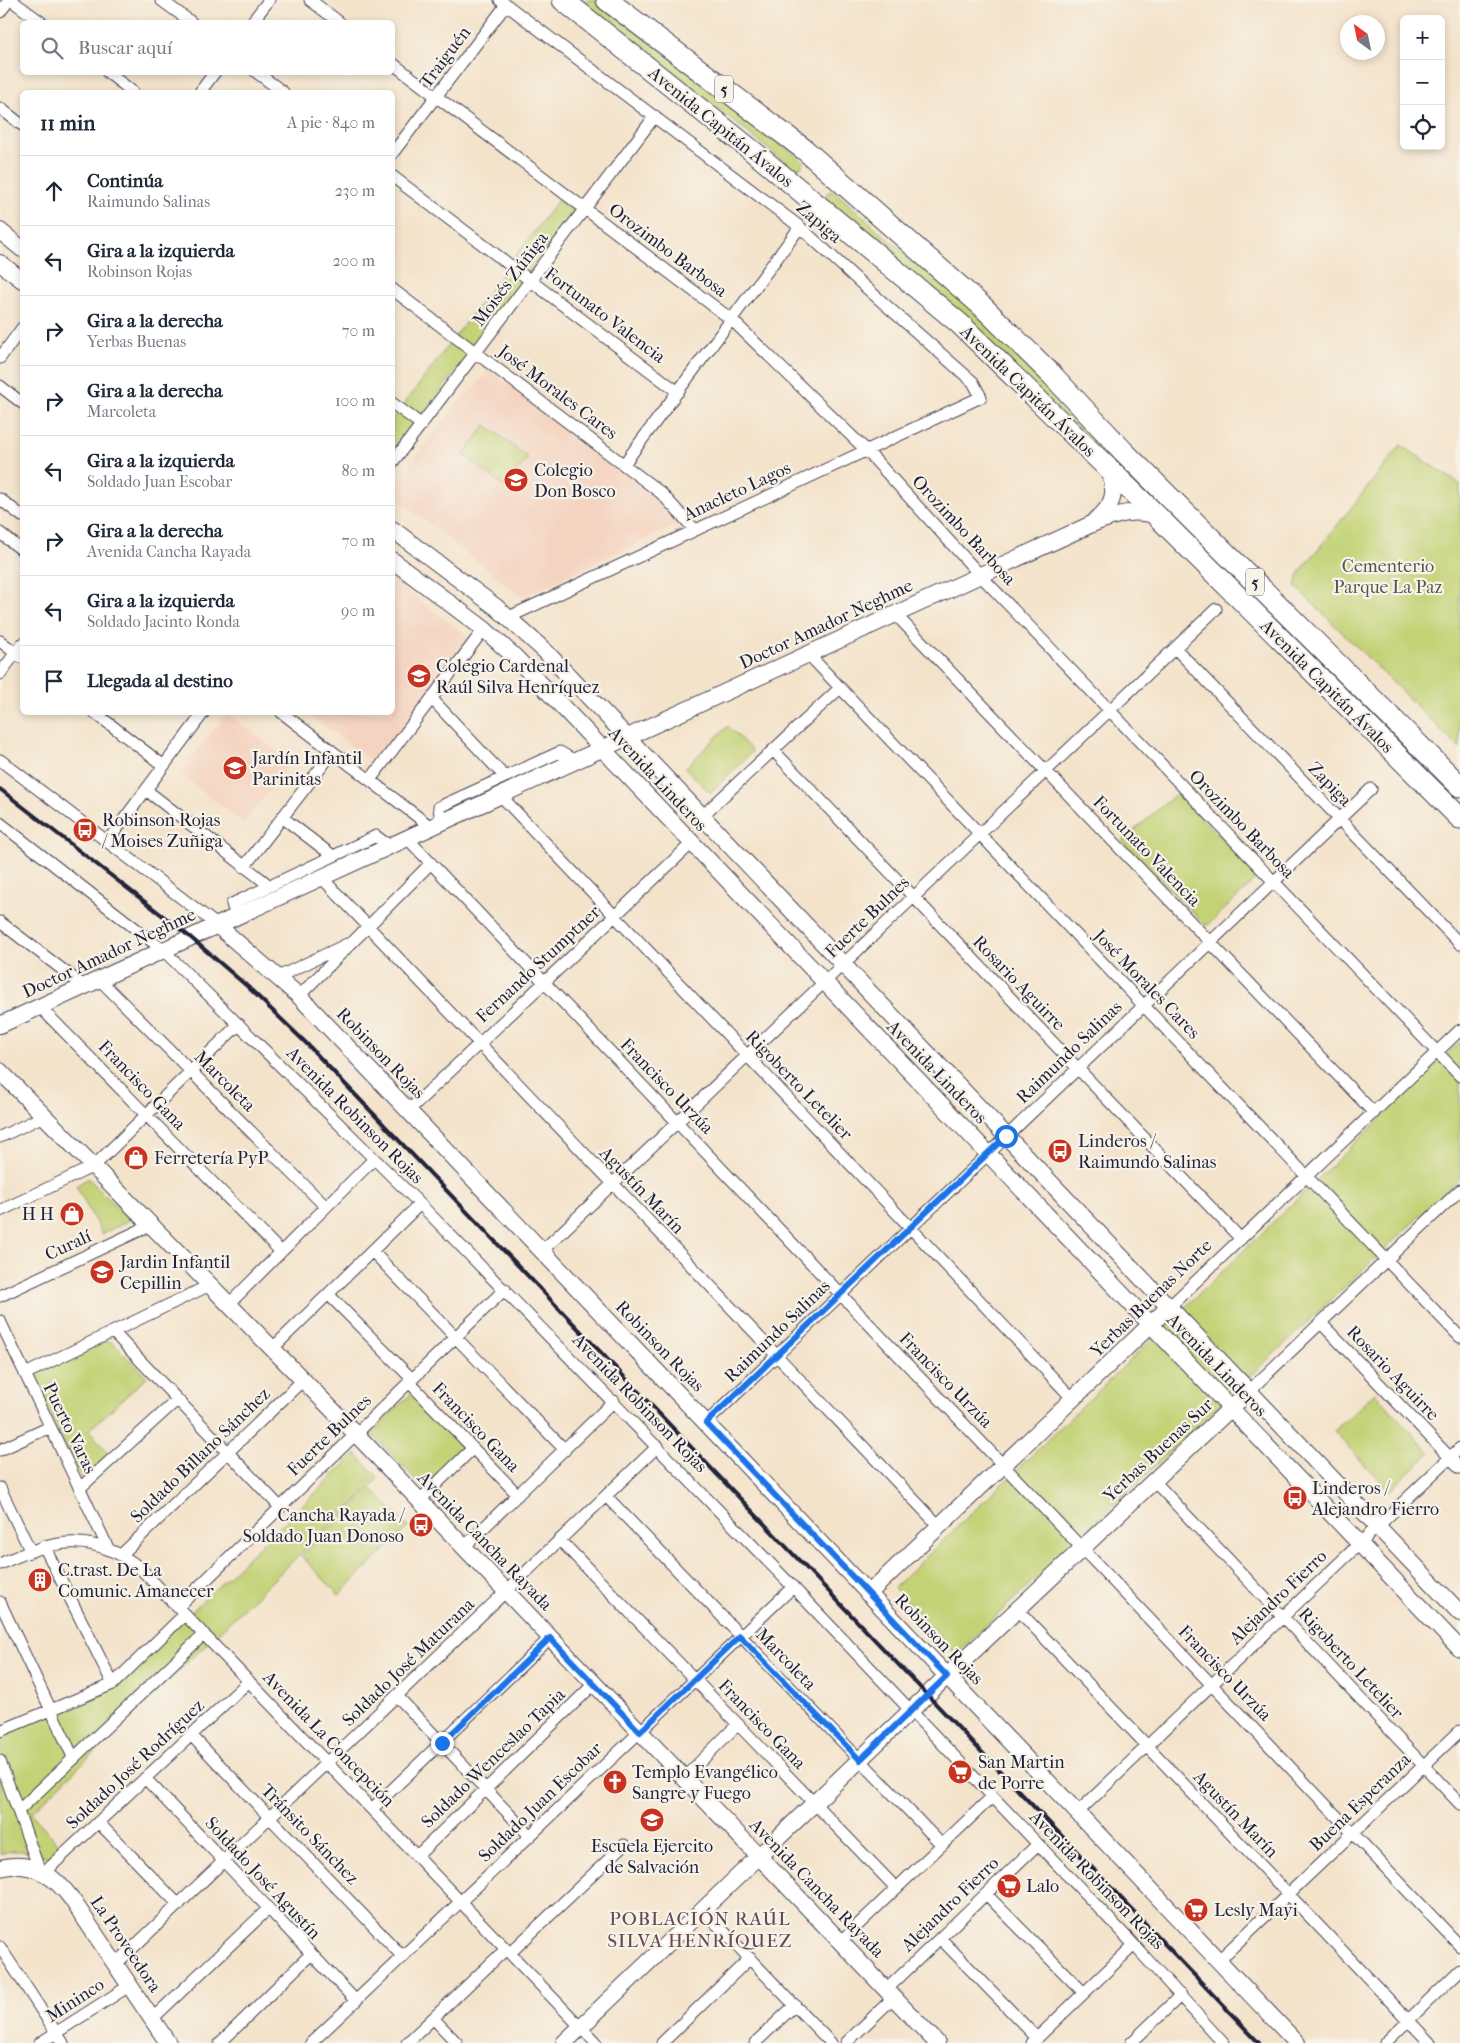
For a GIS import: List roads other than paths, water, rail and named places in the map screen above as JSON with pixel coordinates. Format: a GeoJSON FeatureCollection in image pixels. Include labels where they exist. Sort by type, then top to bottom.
{"type":"FeatureCollection","features":[{"type":"Feature","properties":{"kind":"highway","name":"Avenida Capitán Ávalos"},"geometry":{"type":"LineString","coordinates":[[563,0],[785,178],[960,324],[1157,516],[1460,818]]}},
{"type":"Feature","properties":{"kind":"highway","name":"Avenida Capitán Ávalos"},"geometry":{"type":"LineString","coordinates":[[607,0],[805,150],[983,307],[1034,356],[1114,443],[1460,786]]}},
{"type":"Feature","properties":{"kind":"highway"},"geometry":{"type":"LineString","coordinates":[[785,178],[793,178],[800,175],[809,166],[810,160],[805,150]]}},
{"type":"Feature","properties":{"kind":"highway"},"geometry":{"type":"LineString","coordinates":[[820,208],[821,190],[831,182],[839,180]]}},
{"type":"Feature","properties":{"kind":"street"},"geometry":{"type":"LineString","coordinates":[[0,12],[10,0],[38,20]]}},
{"type":"Feature","properties":{"kind":"street"},"geometry":{"type":"LineString","coordinates":[[161,0],[188,20]]}},
{"type":"Feature","properties":{"kind":"street"},"geometry":{"type":"LineString","coordinates":[[254,20],[269,0]]}},
{"type":"Feature","properties":{"kind":"street"},"geometry":{"type":"LineString","coordinates":[[310,0],[336,20]]}},
{"type":"Feature","properties":{"kind":"street","name":"Traiguén"},"geometry":{"type":"LineString","coordinates":[[395,150],[437,96],[503,2]]}},
{"type":"Feature","properties":{"kind":"street","name":"Zapiga"},"geometry":{"type":"LineString","coordinates":[[503,2],[800,227],[973,382],[980,397]]}},
{"type":"Feature","properties":{"kind":"street","name":"Orozimbo Barbosa"},"geometry":{"type":"LineString","coordinates":[[395,65],[732,320],[866,450],[980,575],[1460,1076]]}},
{"type":"Feature","properties":{"kind":"street"},"geometry":{"type":"LineString","coordinates":[[111,75],[130,90]]}},
{"type":"Feature","properties":{"kind":"street"},"geometry":{"type":"LineString","coordinates":[[202,90],[213,75]]}},
{"type":"Feature","properties":{"kind":"street"},"geometry":{"type":"LineString","coordinates":[[260,75],[280,90]]}},
{"type":"Feature","properties":{"kind":"street"},"geometry":{"type":"LineString","coordinates":[[0,108],[20,123]]}},
{"type":"Feature","properties":{"kind":"street","name":"Moisés Zúñiga"},"geometry":{"type":"LineString","coordinates":[[395,459],[654,116]]}},
{"type":"Feature","properties":{"kind":"street","name":"Fortunato Valencia"},"geometry":{"type":"LineString","coordinates":[[395,178],[678,392]]}},
{"type":"Feature","properties":{"kind":"street"},"geometry":{"type":"LineString","coordinates":[[624,464],[800,227]]}},
{"type":"Feature","properties":{"kind":"street"},"geometry":{"type":"LineString","coordinates":[[0,232],[20,247]]}},
{"type":"Feature","properties":{"kind":"street"},"geometry":{"type":"LineString","coordinates":[[0,263],[20,278]]}},
{"type":"Feature","properties":{"kind":"street","name":"José Morales Cares"},"geometry":{"type":"LineString","coordinates":[[395,291],[661,492],[695,530]]}},
{"type":"Feature","properties":{"kind":"street"},"geometry":{"type":"LineString","coordinates":[[0,358],[20,331]]}},
{"type":"Feature","properties":{"kind":"street"},"geometry":{"type":"LineString","coordinates":[[0,386],[20,401]]}},
{"type":"Feature","properties":{"kind":"street","name":"Anacleto Lagos"},"geometry":{"type":"LineString","coordinates":[[509,617],[980,397]]}},
{"type":"Feature","properties":{"kind":"street"},"geometry":{"type":"LineString","coordinates":[[395,405],[422,425]]}},
{"type":"Feature","properties":{"kind":"street","name":"Doctor Amador Neghme"},"geometry":{"type":"LineString","coordinates":[[1094,523],[1108,509],[1113,499],[1114,488],[1109,470]]}},
{"type":"Feature","properties":{"kind":"street"},"geometry":{"type":"LineString","coordinates":[[0,499],[20,514]]}},
{"type":"Feature","properties":{"kind":"street","name":"Doctor Amador Neghme"},"geometry":{"type":"LineString","coordinates":[[0,1025],[1094,523],[1132,511],[1157,516]]}},
{"type":"Feature","properties":{"kind":"street","name":"Avenida Linderos"},"geometry":{"type":"LineString","coordinates":[[395,531],[509,617],[627,737],[1460,1613]]}},
{"type":"Feature","properties":{"kind":"street"},"geometry":{"type":"LineString","coordinates":[[0,533],[20,548]]}},
{"type":"Feature","properties":{"kind":"street","name":"Avenida Linderos"},"geometry":{"type":"LineString","coordinates":[[395,562],[484,629],[516,658],[1460,1649]]}},
{"type":"Feature","properties":{"kind":"street","name":"Fuerte Bulnes"},"geometry":{"type":"LineString","coordinates":[[542,1251],[1216,609]]}},
{"type":"Feature","properties":{"kind":"street","name":"Fortunato Valencia"},"geometry":{"type":"LineString","coordinates":[[895,614],[1374,1112]]}},
{"type":"Feature","properties":{"kind":"street"},"geometry":{"type":"LineString","coordinates":[[370,780],[484,629]]}},
{"type":"Feature","properties":{"kind":"street"},"geometry":{"type":"LineString","coordinates":[[0,641],[20,652],[0,674]]}},
{"type":"Feature","properties":{"kind":"street","name":"Zapiga"},"geometry":{"type":"LineString","coordinates":[[1175,648],[1460,944]]}},
{"type":"Feature","properties":{"kind":"street","name":"José Morales Cares"},"geometry":{"type":"LineString","coordinates":[[808,654],[1460,1337]]}},
{"type":"Feature","properties":{"kind":"street"},"geometry":{"type":"LineString","coordinates":[[702,816],[840,688]]}},
{"type":"Feature","properties":{"kind":"street"},"geometry":{"type":"LineString","coordinates":[[432,699],[505,777]]}},
{"type":"Feature","properties":{"kind":"street"},"geometry":{"type":"LineString","coordinates":[[98,715],[164,766]]}},
{"type":"Feature","properties":{"kind":"street"},"geometry":{"type":"LineString","coordinates":[[107,842],[202,715]]}},
{"type":"Feature","properties":{"kind":"street"},"geometry":{"type":"LineString","coordinates":[[285,715],[370,780],[436,824],[439,806],[560,752],[575,760]]}},
{"type":"Feature","properties":{"kind":"street","name":"Rosario Aguirre"},"geometry":{"type":"LineString","coordinates":[[773,750],[1241,1239]]}},
{"type":"Feature","properties":{"kind":"street"},"geometry":{"type":"LineString","coordinates":[[244,867],[333,752]]}},
{"type":"Feature","properties":{"kind":"street","name":"Robinson Rojas"},"geometry":{"type":"LineString","coordinates":[[0,760],[216,925],[278,976],[299,996],[1296,2043]]}},
{"type":"Feature","properties":{"kind":"street","name":"Raimundo Salinas"},"geometry":{"type":"LineString","coordinates":[[706,1423],[1371,789]]}},
{"type":"Feature","properties":{"kind":"street"},"geometry":{"type":"LineString","coordinates":[[146,790],[270,886]]}},
{"type":"Feature","properties":{"kind":"street","name":"Rigoberto Letelier"},"geometry":{"type":"LineString","coordinates":[[500,795],[1073,1399]]}},
{"type":"Feature","properties":{"kind":"street"},"geometry":{"type":"LineString","coordinates":[[282,818],[333,856]]}},
{"type":"Feature","properties":{"kind":"street","name":"Avenida Robinson Rojas"},"geometry":{"type":"LineString","coordinates":[[0,822],[163,950],[420,1204],[658,1446],[793,1587],[910,1712],[1134,1944],[1223,2043]]}},
{"type":"Feature","properties":{"kind":"street"},"geometry":{"type":"LineString","coordinates":[[236,916],[232,904],[376,836],[389,846]]}},
{"type":"Feature","properties":{"kind":"street","name":"Francisco Urzúa"},"geometry":{"type":"LineString","coordinates":[[407,838],[1460,1946]]}},
{"type":"Feature","properties":{"kind":"street","name":"Fernando Stumptner"},"geometry":{"type":"LineString","coordinates":[[408,1111],[692,844]]}},
{"type":"Feature","properties":{"kind":"street"},"geometry":{"type":"LineString","coordinates":[[299,996],[431,864]]}},
{"type":"Feature","properties":{"kind":"street","name":"Agustín Marín"},"geometry":{"type":"LineString","coordinates":[[321,877],[939,1526]]}},
{"type":"Feature","properties":{"kind":"street"},"geometry":{"type":"LineString","coordinates":[[0,922],[84,986]]}},
{"type":"Feature","properties":{"kind":"street"},"geometry":{"type":"LineString","coordinates":[[278,976],[355,940]]}},
{"type":"Feature","properties":{"kind":"street","name":"Marcoleta"},"geometry":{"type":"LineString","coordinates":[[99,979],[326,1207]]}},
{"type":"Feature","properties":{"kind":"street","name":"Francisco Gana"},"geometry":{"type":"LineString","coordinates":[[40,1007],[281,1252]]}},
{"type":"Feature","properties":{"kind":"street"},"geometry":{"type":"LineString","coordinates":[[0,1211],[94,1166],[239,1024]]}},
{"type":"Feature","properties":{"kind":"street","name":"Yerbas Buenas Norte"},"geometry":{"type":"LineString","coordinates":[[868,1594],[1460,1030]]}},
{"type":"Feature","properties":{"kind":"street","name":"Avenida Cancha Rayada"},"geometry":{"type":"LineString","coordinates":[[0,1071],[356,1434],[937,2043]]}},
{"type":"Feature","properties":{"kind":"street"},"geometry":{"type":"LineString","coordinates":[[0,1137],[44,1116]]}},
{"type":"Feature","properties":{"kind":"street"},"geometry":{"type":"LineString","coordinates":[[229,1304],[374,1159]]}},
{"type":"Feature","properties":{"kind":"street","name":"Yerbas Buenas Sur"},"geometry":{"type":"LineString","coordinates":[[564,2043],[947,1676],[1386,1260],[1458,1197]]}},
{"type":"Feature","properties":{"kind":"street"},"geometry":{"type":"LineString","coordinates":[[272,1349],[420,1204]]}},
{"type":"Feature","properties":{"kind":"street","name":"Curalí"},"geometry":{"type":"LineString","coordinates":[[0,1296],[151,1225]]}},
{"type":"Feature","properties":{"kind":"street"},"geometry":{"type":"LineString","coordinates":[[372,1251],[565,1450]]}},
{"type":"Feature","properties":{"kind":"street"},"geometry":{"type":"LineString","coordinates":[[26,1374],[210,1285]]}},
{"type":"Feature","properties":{"kind":"street","name":"Fuerte Bulnes"},"geometry":{"type":"LineString","coordinates":[[113,1684],[280,1507],[505,1289]]}},
{"type":"Feature","properties":{"kind":"street","name":"Francisco Gana"},"geometry":{"type":"LineString","coordinates":[[328,1294],[518,1495]]}},
{"type":"Feature","properties":{"kind":"street","name":"Puerto Varas"},"geometry":{"type":"LineString","coordinates":[[0,1321],[109,1550]]}},
{"type":"Feature","properties":{"kind":"street","name":"Rosario Aguirre"},"geometry":{"type":"LineString","coordinates":[[1320,1323],[1460,1468]]}},
{"type":"Feature","properties":{"kind":"street"},"geometry":{"type":"LineString","coordinates":[[113,1332],[280,1507]]}},
{"type":"Feature","properties":{"kind":"street","name":"Soldado Billano Sánchez"},"geometry":{"type":"LineString","coordinates":[[122,1555],[303,1380]]}},
{"type":"Feature","properties":{"kind":"street"},"geometry":{"type":"LineString","coordinates":[[80,1488],[177,1400]]}},
{"type":"Feature","properties":{"kind":"street"},"geometry":{"type":"LineString","coordinates":[[464,1548],[614,1401]]}},
{"type":"Feature","properties":{"kind":"street"},"geometry":{"type":"LineString","coordinates":[[0,1450],[50,1427]]}},
{"type":"Feature","properties":{"kind":"street","name":"Soldado José Maturana"},"geometry":{"type":"LineString","coordinates":[[116,1964],[658,1446]]}},
{"type":"Feature","properties":{"kind":"street"},"geometry":{"type":"LineString","coordinates":[[420,1501],[472,1448]]}},
{"type":"Feature","properties":{"kind":"street","name":"Alejandro Fierro"},"geometry":{"type":"LineString","coordinates":[[1078,1813],[1460,1448]]}},
{"type":"Feature","properties":{"kind":"street","name":"Rigoberto Letelier"},"geometry":{"type":"LineString","coordinates":[[1154,1481],[1460,1804]]}},
{"type":"Feature","properties":{"kind":"street"},"geometry":{"type":"LineString","coordinates":[[0,1488],[30,1550]]}},
{"type":"Feature","properties":{"kind":"street","name":"Marcoleta"},"geometry":{"type":"LineString","coordinates":[[606,1496],[942,1845]]}},
{"type":"Feature","properties":{"kind":"street","name":"Francisco Gana"},"geometry":{"type":"LineString","coordinates":[[560,1540],[896,1888]]}},
{"type":"Feature","properties":{"kind":"street","name":"Avenida La Concepción"},"geometry":{"type":"LineString","coordinates":[[0,1564],[30,1550],[44,1546],[70,1543],[83,1543],[122,1555],[148,1576],[596,2043]]}},
{"type":"Feature","properties":{"kind":"street"},"geometry":{"type":"LineString","coordinates":[[0,1731],[113,1684],[44,1546]]}},
{"type":"Feature","properties":{"kind":"street","name":"Soldado Juan Escobar"},"geometry":{"type":"LineString","coordinates":[[311,2043],[793,1587]]}},
{"type":"Feature","properties":{"kind":"street"},"geometry":{"type":"LineString","coordinates":[[0,1602],[74,1759]]}},
{"type":"Feature","properties":{"kind":"street","name":"Agustín Marín"},"geometry":{"type":"LineString","coordinates":[[1018,1610],[1430,2043]]}},
{"type":"Feature","properties":{"kind":"street"},"geometry":{"type":"LineString","coordinates":[[18,1811],[204,1634]]}},
{"type":"Feature","properties":{"kind":"street"},"geometry":{"type":"LineString","coordinates":[[372,1809],[550,1638]]}},
{"type":"Feature","properties":{"kind":"street","name":"Soldado José Rodríguez"},"geometry":{"type":"LineString","coordinates":[[42,1871],[98,1822],[249,1681]]}},
{"type":"Feature","properties":{"kind":"street","name":"Soldado Wenceslao Tapia"},"geometry":{"type":"LineString","coordinates":[[417,1856],[594,1684]]}},
{"type":"Feature","properties":{"kind":"street"},"geometry":{"type":"LineString","coordinates":[[397,1696],[530,1836]]}},
{"type":"Feature","properties":{"kind":"street"},"geometry":{"type":"LineString","coordinates":[[684,1778],[738,1724]]}},
{"type":"Feature","properties":{"kind":"street","name":"Buena Esperanza"},"geometry":{"type":"LineString","coordinates":[[1218,1961],[1460,1731]]}},
{"type":"Feature","properties":{"kind":"street","name":"Tránsito Sánchez"},"geometry":{"type":"LineString","coordinates":[[191,1735],[403,1957]]}},
{"type":"Feature","properties":{"kind":"street"},"geometry":{"type":"LineString","coordinates":[[0,1761],[42,1871]]}},
{"type":"Feature","properties":{"kind":"street","name":"Soldado José Agustín"},"geometry":{"type":"LineString","coordinates":[[145,1778],[356,2001]]}},
{"type":"Feature","properties":{"kind":"street"},"geometry":{"type":"LineString","coordinates":[[840,1942],[992,1796]]}},
{"type":"Feature","properties":{"kind":"street"},"geometry":{"type":"LineString","coordinates":[[98,1822],[179,1905]]}},
{"type":"Feature","properties":{"kind":"street","name":"Alejandro Fierro"},"geometry":{"type":"LineString","coordinates":[[846,2043],[940,1938],[1038,1844]]}},
{"type":"Feature","properties":{"kind":"street"},"geometry":{"type":"LineString","coordinates":[[407,2043],[624,1845]]}},
{"type":"Feature","properties":{"kind":"street"},"geometry":{"type":"LineString","coordinates":[[0,1868],[22,1866],[42,1871]]}},
{"type":"Feature","properties":{"kind":"street","name":"La Proveedora"},"geometry":{"type":"LineString","coordinates":[[42,1871],[65,1890],[168,2043]]}},
{"type":"Feature","properties":{"kind":"street"},"geometry":{"type":"LineString","coordinates":[[986,1894],[1084,1993]]}},
{"type":"Feature","properties":{"kind":"street"},"geometry":{"type":"LineString","coordinates":[[152,2019],[268,1909]]}},
{"type":"Feature","properties":{"kind":"street"},"geometry":{"type":"LineString","coordinates":[[703,1910],[831,2043]]}},
{"type":"Feature","properties":{"kind":"street"},"geometry":{"type":"LineString","coordinates":[[940,1938],[1034,2041],[1134,1944]]}},
{"type":"Feature","properties":{"kind":"street"},"geometry":{"type":"LineString","coordinates":[[0,1947],[59,2038]]}},
{"type":"Feature","properties":{"kind":"street"},"geometry":{"type":"LineString","coordinates":[[220,2043],[311,1954]]}},
{"type":"Feature","properties":{"kind":"street"},"geometry":{"type":"LineString","coordinates":[[662,2043],[750,1958]]}},
{"type":"Feature","properties":{"kind":"street"},"geometry":{"type":"LineString","coordinates":[[1385,2043],[1460,1970]]}},
{"type":"Feature","properties":{"kind":"street","name":"Mininco"},"geometry":{"type":"LineString","coordinates":[[40,2043],[59,2038],[129,1986]]}},
{"type":"Feature","properties":{"kind":"street"},"geometry":{"type":"LineString","coordinates":[[1131,2043],[1181,1995]]}},
{"type":"Feature","properties":{"kind":"street"},"geometry":{"type":"LineString","coordinates":[[755,2043],[795,2005]]}},
{"type":"Feature","properties":{"kind":"street"},"geometry":{"type":"LineString","coordinates":[[434,2018],[457,2043]]}},
{"type":"Feature","properties":{"kind":"railway"},"geometry":{"type":"LineString","coordinates":[[0,789],[190,937],[248,987],[305,1042],[1259,2043]]}},
{"type":"Feature","properties":{"kind":"place","name":"Colegio Don Bosco"},"geometry":{"type":"Point","coordinates":[516,480]}},
{"type":"Feature","properties":{"kind":"place","name":"Colegio Cardenal Raúl Silva Henríquez"},"geometry":{"type":"Point","coordinates":[419,676]}},
{"type":"Feature","properties":{"kind":"place","name":"Jardín Infantil Parinitas"},"geometry":{"type":"Point","coordinates":[235,768]}},
{"type":"Feature","properties":{"kind":"place","name":"Robinson Rojas / Moises Zuñiga"},"geometry":{"type":"Point","coordinates":[85,830]}},
{"type":"Feature","properties":{"kind":"place","name":"Linderos / Raimundo Salinas"},"geometry":{"type":"Point","coordinates":[1060,1151]}},
{"type":"Feature","properties":{"kind":"place","name":"Ferretería PyP"},"geometry":{"type":"Point","coordinates":[136,1158]}},
{"type":"Feature","properties":{"kind":"place","name":"H H"},"geometry":{"type":"Point","coordinates":[72,1214]}},
{"type":"Feature","properties":{"kind":"place","name":"Jardin Infantil Cepillin"},"geometry":{"type":"Point","coordinates":[102,1272]}},
{"type":"Feature","properties":{"kind":"place","name":"Linderos / Alejandro Fierro"},"geometry":{"type":"Point","coordinates":[1295,1498]}},
{"type":"Feature","properties":{"kind":"place","name":"Cancha Rayada / Soldado Juan Donoso"},"geometry":{"type":"Point","coordinates":[421,1525]}},
{"type":"Feature","properties":{"kind":"place","name":"C.trast. De La Comunic. Amanecer"},"geometry":{"type":"Point","coordinates":[40,1580]}},
{"type":"Feature","properties":{"kind":"place","name":"San Martin de Porre"},"geometry":{"type":"Point","coordinates":[960,1772]}},
{"type":"Feature","properties":{"kind":"place","name":"Templo Evangélico Sangre y Fuego"},"geometry":{"type":"Point","coordinates":[615,1782]}},
{"type":"Feature","properties":{"kind":"place","name":"Escuela Ejercito de Salvación"},"geometry":{"type":"Point","coordinates":[652,1820]}},
{"type":"Feature","properties":{"kind":"place","name":"Lalo"},"geometry":{"type":"Point","coordinates":[1009,1886]}},
{"type":"Feature","properties":{"kind":"place","name":"Lesly Mayi"},"geometry":{"type":"Point","coordinates":[1196,1910]}},
{"type":"Feature","properties":{"kind":"district","name":"POBLACIÓN RAÚL SILVA HENRÍQUEZ"},"geometry":{"type":"Point","coordinates":[700,1929]}},
{"type":"Feature","properties":{"kind":"park label","name":"Cementerio Parque La Paz"},"geometry":{"type":"Point","coordinates":[1388,576]}}]}
